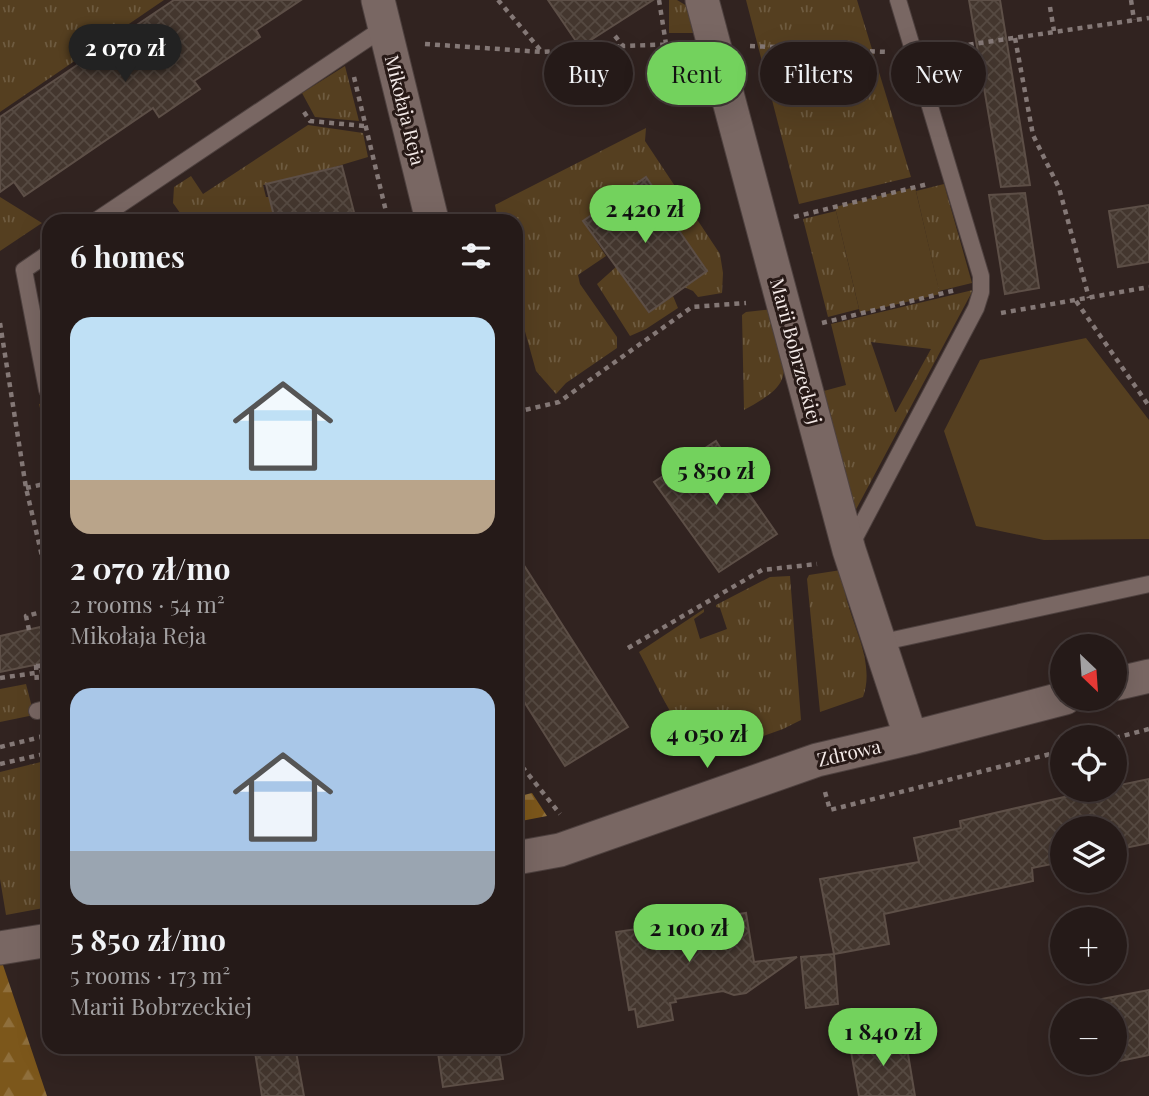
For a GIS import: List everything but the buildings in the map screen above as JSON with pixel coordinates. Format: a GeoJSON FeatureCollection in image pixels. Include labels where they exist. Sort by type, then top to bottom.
{"type":"FeatureCollection","features":[{"type":"Feature","properties":{"kind":"street","name":"Marii Bobrzeckiej"},"geometry":{"type":"LineString","coordinates":[[702,0],[713,42]]}},
{"type":"Feature","properties":{"kind":"street","name":"Mikołaja Reja"},"geometry":{"type":"LineString","coordinates":[[384,23],[431,214]]}},
{"type":"Feature","properties":{"kind":"street","name":"Marii Bobrzeckiej"},"geometry":{"type":"LineString","coordinates":[[730,105],[851,555],[911,738]]}},
{"type":"Feature","properties":{"kind":"street"},"geometry":{"type":"LineString","coordinates":[[1127,681],[1149,676]]}},
{"type":"Feature","properties":{"kind":"street","name":"Zdrowa"},"geometry":{"type":"LineString","coordinates":[[523,857],[559,850],[817,760],[1050,702]]}},
{"type":"Feature","properties":{"kind":"street"},"geometry":{"type":"LineString","coordinates":[[0,948],[42,941]]}},
{"type":"Feature","properties":{"kind":"lane"},"geometry":{"type":"LineString","coordinates":[[898,0],[911,42]]}},
{"type":"Feature","properties":{"kind":"lane"},"geometry":{"type":"LineString","coordinates":[[106,214],[348,52],[384,23]]}},
{"type":"Feature","properties":{"kind":"lane"},"geometry":{"type":"LineString","coordinates":[[851,555],[976,308],[981,292],[981,276],[930,105]]}},
{"type":"Feature","properties":{"kind":"lane"},"geometry":{"type":"LineString","coordinates":[[42,258],[24,270],[42,364]]}},
{"type":"Feature","properties":{"kind":"lane"},"geometry":{"type":"LineString","coordinates":[[879,643],[1149,584]]}},
{"type":"Feature","properties":{"kind":"path"},"geometry":{"type":"LineString","coordinates":[[498,0],[542,52]]}},
{"type":"Feature","properties":{"kind":"path"},"geometry":{"type":"LineString","coordinates":[[659,0],[666,42]]}},
{"type":"Feature","properties":{"kind":"path"},"geometry":{"type":"LineString","coordinates":[[1131,0],[1134,20]]}},
{"type":"Feature","properties":{"kind":"path"},"geometry":{"type":"LineString","coordinates":[[1050,7],[1054,32]]}},
{"type":"Feature","properties":{"kind":"path"},"geometry":{"type":"LineString","coordinates":[[986,42],[1149,18]]}},
{"type":"Feature","properties":{"kind":"path"},"geometry":{"type":"LineString","coordinates":[[384,23],[542,52]]}},
{"type":"Feature","properties":{"kind":"path"},"geometry":{"type":"LineString","coordinates":[[615,36],[620,42]]}},
{"type":"Feature","properties":{"kind":"path"},"geometry":{"type":"LineString","coordinates":[[1015,38],[1033,135],[1059,188],[1089,298]]}},
{"type":"Feature","properties":{"kind":"path"},"geometry":{"type":"LineString","coordinates":[[746,46],[891,52]]}},
{"type":"Feature","properties":{"kind":"path"},"geometry":{"type":"LineString","coordinates":[[348,52],[387,214]]}},
{"type":"Feature","properties":{"kind":"path"},"geometry":{"type":"LineString","coordinates":[[290,91],[310,121],[365,126]]}},
{"type":"Feature","properties":{"kind":"path"},"geometry":{"type":"LineString","coordinates":[[762,224],[915,187]]}},
{"type":"Feature","properties":{"kind":"path"},"geometry":{"type":"LineString","coordinates":[[860,313],[981,284],[988,315],[1149,288]]}},
{"type":"Feature","properties":{"kind":"path"},"geometry":{"type":"LineString","coordinates":[[523,410],[559,402],[692,307],[782,300]]}},
{"type":"Feature","properties":{"kind":"path"},"geometry":{"type":"LineString","coordinates":[[1076,300],[1149,406]]}},
{"type":"Feature","properties":{"kind":"path"},"geometry":{"type":"LineString","coordinates":[[0,323],[26,488],[42,556]]}},
{"type":"Feature","properties":{"kind":"path"},"geometry":{"type":"LineString","coordinates":[[26,488],[42,485]]}},
{"type":"Feature","properties":{"kind":"path"},"geometry":{"type":"LineString","coordinates":[[628,648],[762,570],[851,555]]}},
{"type":"Feature","properties":{"kind":"path"},"geometry":{"type":"LineString","coordinates":[[29,630],[26,615],[42,612]]}},
{"type":"Feature","properties":{"kind":"path"},"geometry":{"type":"LineString","coordinates":[[37,674],[36,666],[42,666]]}},
{"type":"Feature","properties":{"kind":"path"},"geometry":{"type":"LineString","coordinates":[[0,678],[42,673]]}},
{"type":"Feature","properties":{"kind":"path"},"geometry":{"type":"LineString","coordinates":[[1127,735],[1149,729]]}},
{"type":"Feature","properties":{"kind":"path"},"geometry":{"type":"LineString","coordinates":[[0,747],[41,737],[42,743]]}},
{"type":"Feature","properties":{"kind":"path"},"geometry":{"type":"LineString","coordinates":[[0,764],[42,754]]}},
{"type":"Feature","properties":{"kind":"path"},"geometry":{"type":"LineString","coordinates":[[817,760],[830,810],[1050,754]]}},
{"type":"Feature","properties":{"kind":"path"},"geometry":{"type":"LineString","coordinates":[[523,768],[567,822]]}},
{"type":"Feature","properties":{"kind":"green space"},"geometry":{"type":"Polygon","coordinates":[[[0,0],[164,0],[0,112],[0,0]]]}},
{"type":"Feature","properties":{"kind":"green space"},"geometry":{"type":"Polygon","coordinates":[[[669,0],[677,0],[692,9],[698,33],[669,33],[669,0]]]}},
{"type":"Feature","properties":{"kind":"green space"},"geometry":{"type":"Polygon","coordinates":[[[746,0],[857,0],[870,42],[760,42],[760,54],[746,0]]]}},
{"type":"Feature","properties":{"kind":"green space"},"geometry":{"type":"Polygon","coordinates":[[[345,66],[359,121],[315,117],[302,93],[345,66]]]}},
{"type":"Feature","properties":{"kind":"green space"},"geometry":{"type":"Polygon","coordinates":[[[877,66],[911,177],[799,204],[773,105],[877,105],[877,66]]]}},
{"type":"Feature","properties":{"kind":"green space"},"geometry":{"type":"Polygon","coordinates":[[[308,125],[363,133],[368,157],[328,169],[328,172],[263,185],[273,214],[181,214],[173,203],[174,187],[191,176],[203,194],[308,125]]]}},
{"type":"Feature","properties":{"kind":"green space"},"geometry":{"type":"Polygon","coordinates":[[[646,128],[645,141],[720,254],[722,293],[698,297],[684,287],[706,271],[645,177],[583,221],[606,256],[578,275],[580,284],[617,337],[617,348],[566,383],[556,394],[536,371],[523,324],[523,214],[497,214],[495,205],[646,128]]]}},
{"type":"Feature","properties":{"kind":"green space"},"geometry":{"type":"Polygon","coordinates":[[[944,184],[972,283],[939,291],[916,191],[944,184]]]}},
{"type":"Feature","properties":{"kind":"green space"},"geometry":{"type":"Polygon","coordinates":[[[915,187],[940,294],[860,313],[835,207],[915,187]]]}},
{"type":"Feature","properties":{"kind":"green space"},"geometry":{"type":"Polygon","coordinates":[[[0,197],[42,223],[0,251],[0,197]]]}},
{"type":"Feature","properties":{"kind":"green space"},"geometry":{"type":"Polygon","coordinates":[[[836,211],[859,309],[828,317],[803,219],[836,211]]]}},
{"type":"Feature","properties":{"kind":"green space"},"geometry":{"type":"Polygon","coordinates":[[[617,266],[649,312],[673,296],[678,308],[630,336],[597,284],[617,266]]]}},
{"type":"Feature","properties":{"kind":"green space"},"geometry":{"type":"Polygon","coordinates":[[[973,290],[852,517],[820,392],[846,385],[831,324],[973,290]],[[871,342],[895,412],[896,412],[931,349],[871,342]]]}},
{"type":"Feature","properties":{"kind":"green space"},"geometry":{"type":"Polygon","coordinates":[[[773,309],[784,353],[782,379],[771,393],[744,410],[742,315],[746,312],[773,309]]]}},
{"type":"Feature","properties":{"kind":"green space"},"geometry":{"type":"Polygon","coordinates":[[[1086,338],[1149,420],[1149,539],[1044,540],[976,526],[944,431],[980,360],[1086,338]]]}},
{"type":"Feature","properties":{"kind":"green space"},"geometry":{"type":"Polygon","coordinates":[[[841,570],[846,597],[865,659],[866,685],[863,697],[820,712],[807,579],[809,575],[841,570]]]}},
{"type":"Feature","properties":{"kind":"green space"},"geometry":{"type":"Polygon","coordinates":[[[790,576],[801,720],[708,756],[677,723],[639,652],[704,609],[704,612],[694,619],[700,639],[727,629],[720,608],[716,605],[770,577],[790,576]]]}},
{"type":"Feature","properties":{"kind":"green space"},"geometry":{"type":"Polygon","coordinates":[[[26,684],[34,715],[0,722],[0,689],[26,684]]]}},
{"type":"Feature","properties":{"kind":"green space"},"geometry":{"type":"Polygon","coordinates":[[[42,762],[42,908],[6,915],[0,879],[0,772],[42,762]]]}},
{"type":"Feature","properties":{"kind":"green space"},"geometry":{"type":"Polygon","coordinates":[[[532,793],[547,816],[523,821],[523,795],[532,793]]]}},
{"type":"Feature","properties":{"kind":"green space"},"geometry":{"type":"Polygon","coordinates":[[[0,965],[3,965],[47,1096],[0,1096],[0,965]]]}}]}
